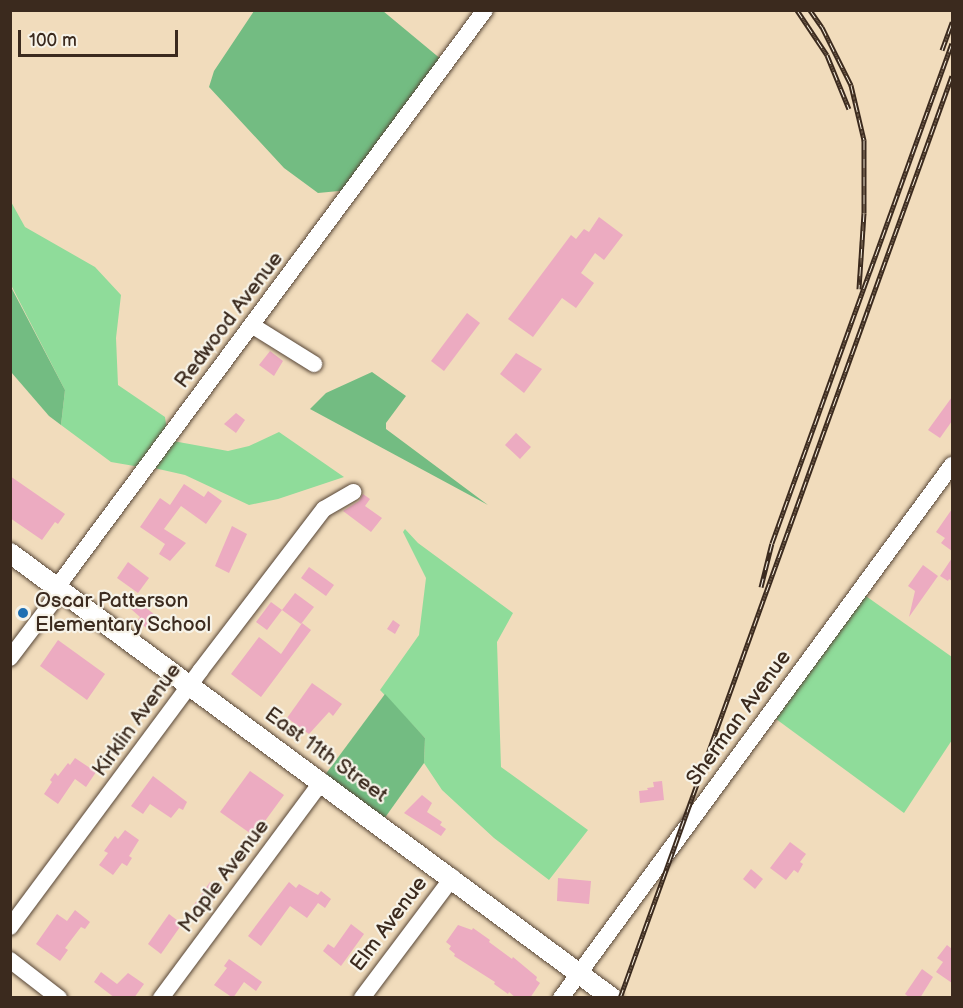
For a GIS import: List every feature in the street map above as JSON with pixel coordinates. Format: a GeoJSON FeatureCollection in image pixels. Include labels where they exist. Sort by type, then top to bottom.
{"type":"FeatureCollection","features":[{"type":"Feature","properties":{"kind":"main road","name":"East 11th Street"},"geometry":{"type":"LineString","coordinates":[[10,553],[453,877],[612,998]]}},
{"type":"Feature","properties":{"kind":"street","name":"Redwood Avenue"},"geometry":{"type":"LineString","coordinates":[[10,658],[51,604],[59,588],[485,10]]}},
{"type":"Feature","properties":{"kind":"street"},"geometry":{"type":"LineString","coordinates":[[253,326],[314,364]]}},
{"type":"Feature","properties":{"kind":"street","name":"Sherman Avenue"},"geometry":{"type":"LineString","coordinates":[[561,998],[952,465]]}},
{"type":"Feature","properties":{"kind":"street","name":"Kirklin Avenue"},"geometry":{"type":"LineString","coordinates":[[10,927],[324,509],[353,492]]}},
{"type":"Feature","properties":{"kind":"street","name":"Maple Avenue"},"geometry":{"type":"LineString","coordinates":[[162,998],[322,782]]}},
{"type":"Feature","properties":{"kind":"street","name":"Elm Avenue"},"geometry":{"type":"LineString","coordinates":[[362,998],[453,877]]}},
{"type":"Feature","properties":{"kind":"street"},"geometry":{"type":"LineString","coordinates":[[10,960],[59,998]]}},
{"type":"Feature","properties":{"kind":"green space"},"geometry":{"type":"Polygon","coordinates":[[[254,11],[383,11],[442,60],[344,194],[339,191],[318,193],[284,168],[209,87],[214,71],[254,11]]]}},
{"type":"Feature","properties":{"kind":"green space"},"geometry":{"type":"Polygon","coordinates":[[[10,200],[25,227],[95,267],[121,295],[116,338],[118,385],[165,417],[167,431],[140,467],[111,462],[61,425],[65,390],[11,285],[10,200]]]}},
{"type":"Feature","properties":{"kind":"green space"},"geometry":{"type":"Polygon","coordinates":[[[10,285],[65,390],[61,425],[49,416],[11,372],[10,285]]]}},
{"type":"Feature","properties":{"kind":"green space"},"geometry":{"type":"Polygon","coordinates":[[[372,372],[406,396],[386,423],[386,429],[488,505],[310,409],[326,393],[372,372]]]}},
{"type":"Feature","properties":{"kind":"green space"},"geometry":{"type":"Polygon","coordinates":[[[279,432],[344,477],[278,499],[249,505],[185,475],[154,468],[173,441],[228,451],[249,446],[279,432]]]}},
{"type":"Feature","properties":{"kind":"green space"},"geometry":{"type":"Polygon","coordinates":[[[405,529],[418,543],[513,613],[497,642],[501,767],[588,830],[549,880],[494,838],[442,790],[424,763],[425,738],[380,690],[419,635],[426,578],[403,532],[405,529]]]}},
{"type":"Feature","properties":{"kind":"green space"},"geometry":{"type":"Polygon","coordinates":[[[863,594],[952,657],[952,740],[904,813],[776,719],[863,594]]]}},
{"type":"Feature","properties":{"kind":"green space"},"geometry":{"type":"Polygon","coordinates":[[[385,694],[425,738],[424,763],[384,819],[325,775],[385,694]]]}},
{"type":"Feature","properties":{"kind":"building"},"geometry":{"type":"Polygon","coordinates":[[[599,217],[623,235],[604,260],[595,253],[581,273],[594,283],[576,308],[562,298],[533,337],[508,319],[571,235],[576,239],[584,229],[589,232],[599,217]]]}},
{"type":"Feature","properties":{"kind":"building"},"geometry":{"type":"Polygon","coordinates":[[[467,313],[480,323],[444,371],[431,361],[467,313]]]}},
{"type":"Feature","properties":{"kind":"building"},"geometry":{"type":"Polygon","coordinates":[[[270,351],[283,361],[274,376],[259,365],[270,351]]]}},
{"type":"Feature","properties":{"kind":"building"},"geometry":{"type":"Polygon","coordinates":[[[516,353],[542,369],[524,393],[500,374],[516,353]]]}},
{"type":"Feature","properties":{"kind":"building"},"geometry":{"type":"Polygon","coordinates":[[[952,397],[952,421],[940,438],[928,430],[952,397]]]}},
{"type":"Feature","properties":{"kind":"building"},"geometry":{"type":"Polygon","coordinates":[[[236,413],[245,420],[236,433],[224,424],[236,413]]]}},
{"type":"Feature","properties":{"kind":"building"},"geometry":{"type":"Polygon","coordinates":[[[516,433],[531,447],[520,459],[505,445],[516,433]]]}},
{"type":"Feature","properties":{"kind":"building"},"geometry":{"type":"Polygon","coordinates":[[[10,476],[65,514],[58,524],[55,522],[42,540],[10,518],[10,476]]]}},
{"type":"Feature","properties":{"kind":"building"},"geometry":{"type":"Polygon","coordinates":[[[184,484],[204,497],[208,491],[222,501],[206,524],[181,506],[164,529],[186,543],[170,561],[159,554],[165,544],[140,527],[160,498],[170,505],[184,484]]]}},
{"type":"Feature","properties":{"kind":"building"},"geometry":{"type":"Polygon","coordinates":[[[363,494],[370,499],[365,506],[382,518],[371,532],[343,511],[359,501],[363,494]]]}},
{"type":"Feature","properties":{"kind":"building"},"geometry":{"type":"Polygon","coordinates":[[[952,509],[952,551],[941,543],[945,538],[936,532],[952,509]]]}},
{"type":"Feature","properties":{"kind":"building"},"geometry":{"type":"Polygon","coordinates":[[[232,526],[247,534],[229,573],[215,566],[232,526]]]}},
{"type":"Feature","properties":{"kind":"building"},"geometry":{"type":"Polygon","coordinates":[[[952,558],[952,581],[949,579],[948,581],[940,576],[952,558]]]}},
{"type":"Feature","properties":{"kind":"building"},"geometry":{"type":"Polygon","coordinates":[[[128,562],[149,578],[138,593],[117,578],[128,562]]]}},
{"type":"Feature","properties":{"kind":"building"},"geometry":{"type":"Polygon","coordinates":[[[923,565],[938,576],[909,617],[915,591],[908,586],[923,565]]]}},
{"type":"Feature","properties":{"kind":"building"},"geometry":{"type":"Polygon","coordinates":[[[309,567],[334,585],[326,596],[301,578],[309,567]]]}},
{"type":"Feature","properties":{"kind":"building"},"geometry":{"type":"Polygon","coordinates":[[[295,593],[314,607],[301,624],[282,610],[295,593]]]}},
{"type":"Feature","properties":{"kind":"building"},"geometry":{"type":"Polygon","coordinates":[[[137,601],[163,621],[152,632],[137,621],[140,617],[131,609],[137,601]]]}},
{"type":"Feature","properties":{"kind":"building"},"geometry":{"type":"Polygon","coordinates":[[[271,602],[282,610],[267,630],[256,622],[271,602]]]}},
{"type":"Feature","properties":{"kind":"building"},"geometry":{"type":"Polygon","coordinates":[[[393,620],[400,625],[395,634],[387,629],[393,620]]]}},
{"type":"Feature","properties":{"kind":"building"},"geometry":{"type":"Polygon","coordinates":[[[302,623],[311,630],[261,697],[231,674],[259,637],[281,654],[302,623]]]}},
{"type":"Feature","properties":{"kind":"building"},"geometry":{"type":"Polygon","coordinates":[[[58,640],[105,674],[87,700],[40,666],[58,640]]]}},
{"type":"Feature","properties":{"kind":"building"},"geometry":{"type":"Polygon","coordinates":[[[312,683],[342,704],[333,716],[329,712],[309,734],[287,718],[312,683]]]}},
{"type":"Feature","properties":{"kind":"building"},"geometry":{"type":"Polygon","coordinates":[[[75,758],[96,772],[86,787],[75,779],[58,804],[44,794],[55,773],[58,776],[75,758]]]}},
{"type":"Feature","properties":{"kind":"building"},"geometry":{"type":"Polygon","coordinates":[[[250,771],[284,795],[254,836],[220,812],[250,771]]]}},
{"type":"Feature","properties":{"kind":"building"},"geometry":{"type":"Polygon","coordinates":[[[153,776],[187,802],[183,810],[179,808],[171,818],[150,804],[143,814],[131,806],[153,776]]]}},
{"type":"Feature","properties":{"kind":"building"},"geometry":{"type":"Polygon","coordinates":[[[662,781],[664,800],[640,803],[639,791],[654,787],[653,782],[662,781]]]}},
{"type":"Feature","properties":{"kind":"building"},"geometry":{"type":"Polygon","coordinates":[[[422,795],[432,803],[427,812],[442,822],[440,825],[446,829],[441,836],[404,813],[422,795]]]}},
{"type":"Feature","properties":{"kind":"building"},"geometry":{"type":"Polygon","coordinates":[[[125,830],[139,840],[129,856],[132,858],[127,866],[122,863],[113,875],[99,865],[108,853],[104,851],[115,836],[118,839],[125,830]]]}},
{"type":"Feature","properties":{"kind":"building"},"geometry":{"type":"Polygon","coordinates":[[[790,842],[806,854],[800,862],[803,864],[798,873],[794,870],[786,880],[770,868],[790,842]]]}},
{"type":"Feature","properties":{"kind":"building"},"geometry":{"type":"Polygon","coordinates":[[[751,869],[763,879],[755,889],[743,879],[751,869]]]}},
{"type":"Feature","properties":{"kind":"building"},"geometry":{"type":"Polygon","coordinates":[[[558,878],[591,881],[589,904],[557,901],[558,878]]]}},
{"type":"Feature","properties":{"kind":"building"},"geometry":{"type":"Polygon","coordinates":[[[210,882],[221,890],[204,913],[193,906],[210,882]]]}},
{"type":"Feature","properties":{"kind":"building"},"geometry":{"type":"Polygon","coordinates":[[[289,882],[296,888],[299,884],[318,895],[321,891],[331,899],[325,908],[318,903],[307,918],[290,906],[261,946],[248,936],[289,882]]]}},
{"type":"Feature","properties":{"kind":"building"},"geometry":{"type":"Polygon","coordinates":[[[75,910],[90,922],[85,929],[81,927],[65,948],[68,950],[60,961],[36,944],[57,914],[67,921],[75,910]]]}},
{"type":"Feature","properties":{"kind":"building"},"geometry":{"type":"Polygon","coordinates":[[[169,914],[182,924],[161,954],[148,944],[169,914]]]}},
{"type":"Feature","properties":{"kind":"building"},"geometry":{"type":"Polygon","coordinates":[[[351,924],[364,934],[341,966],[323,951],[328,944],[334,948],[351,924]]]}},
{"type":"Feature","properties":{"kind":"building"},"geometry":{"type":"Polygon","coordinates":[[[458,925],[472,930],[473,928],[537,977],[536,980],[540,983],[530,998],[516,998],[509,992],[508,994],[494,984],[495,982],[454,956],[455,954],[449,949],[451,946],[446,942],[458,925]]]}},
{"type":"Feature","properties":{"kind":"building"},"geometry":{"type":"Polygon","coordinates":[[[947,945],[952,949],[952,983],[936,972],[943,962],[937,958],[947,945]]]}},
{"type":"Feature","properties":{"kind":"building"},"geometry":{"type":"Polygon","coordinates":[[[229,959],[262,982],[256,991],[244,982],[233,998],[214,985],[227,968],[224,966],[229,959]]]}},
{"type":"Feature","properties":{"kind":"building"},"geometry":{"type":"Polygon","coordinates":[[[922,969],[933,977],[920,998],[910,998],[905,994],[922,969]]]}},
{"type":"Feature","properties":{"kind":"building"},"geometry":{"type":"Polygon","coordinates":[[[101,972],[117,984],[128,973],[144,984],[134,998],[115,998],[94,982],[101,972]]]}},
{"type":"Feature","properties":{"kind":"railway"},"geometry":{"type":"LineString","coordinates":[[797,10],[827,55],[849,109]]}},
{"type":"Feature","properties":{"kind":"railway"},"geometry":{"type":"LineString","coordinates":[[810,10],[822,27],[851,85],[864,140],[864,213],[859,289]]}},
{"type":"Feature","properties":{"kind":"railway"},"geometry":{"type":"LineString","coordinates":[[942,50],[952,22]]}},
{"type":"Feature","properties":{"kind":"railway"},"geometry":{"type":"LineString","coordinates":[[761,587],[772,543],[952,43]]}},
{"type":"Feature","properties":{"kind":"railway"},"geometry":{"type":"LineString","coordinates":[[620,998],[952,76]]}},
{"type":"Feature","properties":{"kind":"place","name":"Oscar Patterson Elementary School"},"geometry":{"type":"Point","coordinates":[23,613]}}]}
